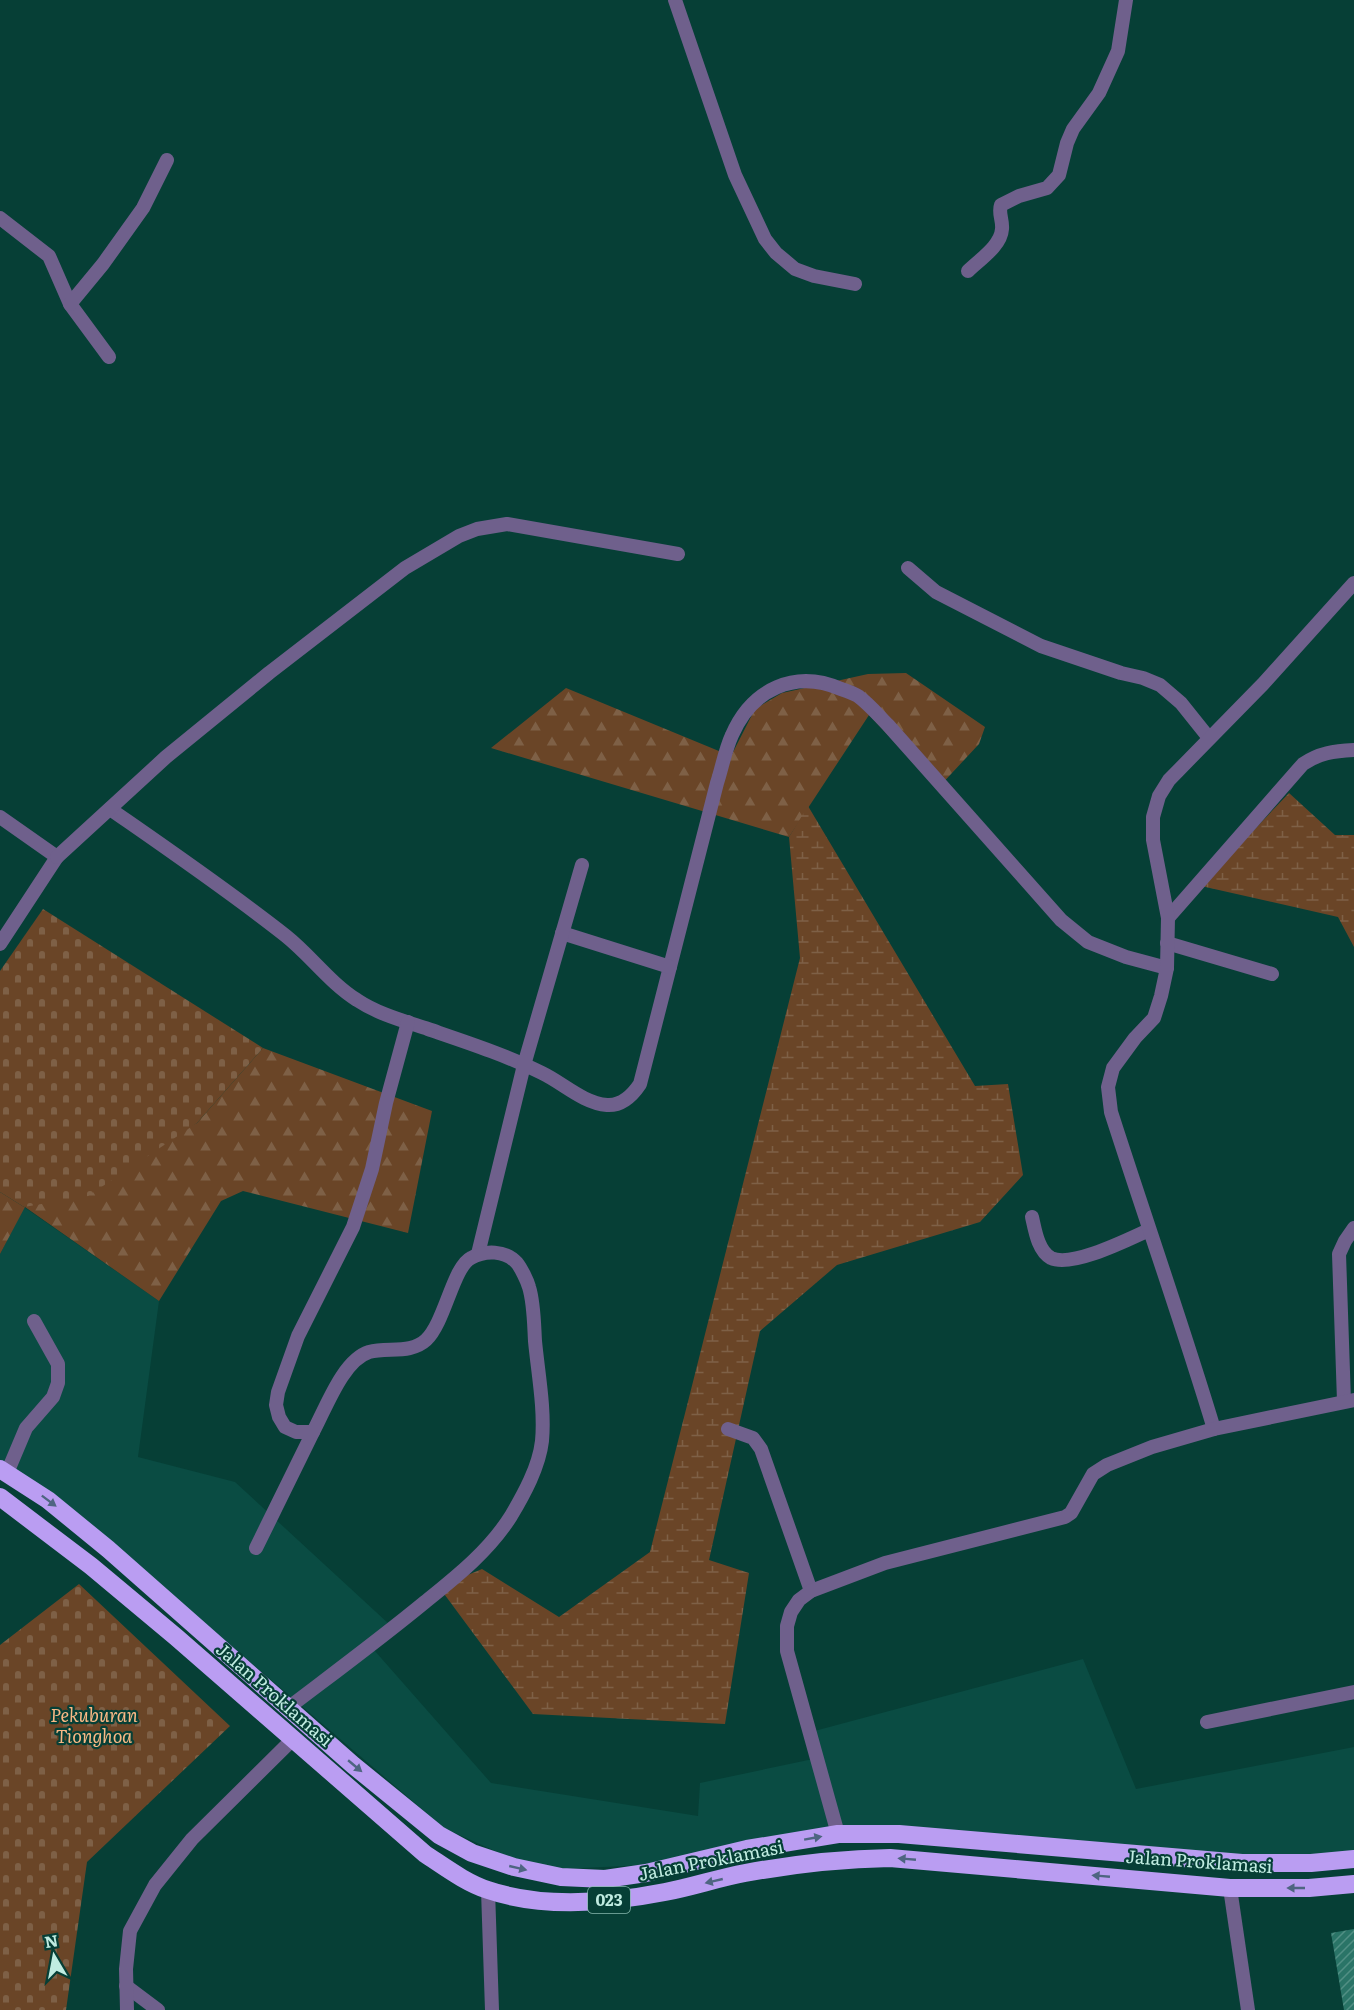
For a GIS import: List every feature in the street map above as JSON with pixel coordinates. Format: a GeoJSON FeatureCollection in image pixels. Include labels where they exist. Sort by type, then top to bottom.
{"type":"FeatureCollection","features":[{"type":"Feature","properties":{"kind":"highway","name":"Jalan Proklamasi"},"geometry":{"type":"LineString","coordinates":[[4,1471],[48,1500],[192,1622],[353,1765],[439,1835],[472,1853],[514,1867],[561,1876],[605,1879],[646,1873],[747,1849],[838,1834],[899,1834],[1242,1863],[1311,1863],[1354,1859]]}},
{"type":"Feature","properties":{"kind":"highway","name":"Jalan Proklamasi"},"geometry":{"type":"LineString","coordinates":[[0,1497],[91,1566],[176,1637],[425,1854],[456,1875],[488,1890],[538,1901],[577,1903],[665,1892],[744,1873],[841,1859],[890,1858],[1230,1888],[1309,1888],[1354,1884]]}},
{"type":"Feature","properties":{"kind":"highway"},"geometry":{"type":"LineString","coordinates":[[176,1637],[192,1622]]}},
{"type":"Feature","properties":{"kind":"highway"},"geometry":{"type":"LineString","coordinates":[[966,1864],[969,1840]]}},
{"type":"Feature","properties":{"kind":"street"},"geometry":{"type":"LineString","coordinates":[[675,0],[735,174],[765,239],[776,253],[795,269],[814,276],[855,284]]}},
{"type":"Feature","properties":{"kind":"street"},"geometry":{"type":"LineString","coordinates":[[968,271],[1000,237],[1002,227],[999,210],[1001,205],[1019,196],[1047,188],[1059,175],[1073,129],[1099,93],[1119,51],[1126,0]]}},
{"type":"Feature","properties":{"kind":"street"},"geometry":{"type":"LineString","coordinates":[[70,304],[103,264],[143,208],[167,160]]}},
{"type":"Feature","properties":{"kind":"street"},"geometry":{"type":"LineString","coordinates":[[0,218],[49,256],[70,304],[109,357]]}},
{"type":"Feature","properties":{"kind":"street"},"geometry":{"type":"LineString","coordinates":[[0,944],[57,857],[166,757],[269,673],[405,568],[459,536],[477,529],[507,524],[678,554]]}},
{"type":"Feature","properties":{"kind":"street"},"geometry":{"type":"LineString","coordinates":[[908,568],[936,592],[1041,646],[1121,673],[1143,678],[1160,686],[1181,703],[1209,738]]}},
{"type":"Feature","properties":{"kind":"street"},"geometry":{"type":"LineString","coordinates":[[1214,1429],[1195,1364],[1112,1112],[1108,1087],[1113,1068],[1135,1038],[1154,1018],[1167,968],[1168,918],[1153,840],[1153,817],[1159,796],[1169,780],[1263,684],[1354,583]]}},
{"type":"Feature","properties":{"kind":"street"},"geometry":{"type":"LineString","coordinates":[[110,809],[288,938],[324,973],[357,1000],[388,1015],[524,1065],[596,1102],[608,1105],[626,1100],[634,1094],[640,1084],[717,783],[732,734],[751,705],[771,689],[794,682],[812,680],[827,683],[858,696],[888,725],[1061,920],[1089,942],[1126,957],[1167,968]]}},
{"type":"Feature","properties":{"kind":"street"},"geometry":{"type":"LineString","coordinates":[[1168,918],[1302,765],[1323,753],[1334,750],[1354,750]]}},
{"type":"Feature","properties":{"kind":"street"},"geometry":{"type":"LineString","coordinates":[[0,817],[57,857]]}},
{"type":"Feature","properties":{"kind":"street"},"geometry":{"type":"LineString","coordinates":[[478,1254],[524,1065],[582,865]]}},
{"type":"Feature","properties":{"kind":"street"},"geometry":{"type":"LineString","coordinates":[[562,933],[670,967]]}},
{"type":"Feature","properties":{"kind":"street"},"geometry":{"type":"LineString","coordinates":[[1167,943],[1272,974]]}},
{"type":"Feature","properties":{"kind":"street"},"geometry":{"type":"LineString","coordinates":[[313,1432],[296,1432],[285,1427],[276,1405],[279,1392],[298,1336],[353,1227],[372,1169],[386,1103],[408,1022]]}},
{"type":"Feature","properties":{"kind":"street"},"geometry":{"type":"LineString","coordinates":[[1032,1217],[1040,1245],[1052,1258],[1062,1260],[1097,1252],[1149,1230]]}},
{"type":"Feature","properties":{"kind":"street"},"geometry":{"type":"LineString","coordinates":[[838,1834],[787,1651],[787,1626],[791,1612],[799,1600],[811,1591],[885,1563],[1065,1517],[1071,1513],[1094,1474],[1107,1465],[1152,1447],[1214,1429],[1349,1401],[1339,1254],[1344,1241],[1354,1228]]}},
{"type":"Feature","properties":{"kind":"street"},"geometry":{"type":"LineString","coordinates":[[256,1548],[349,1365],[358,1357],[371,1352],[413,1348],[426,1340],[435,1328],[452,1293],[460,1268],[468,1259],[478,1254],[492,1252],[505,1254],[517,1263],[529,1287],[541,1399],[542,1441],[536,1469],[510,1517],[474,1562],[288,1708]]}},
{"type":"Feature","properties":{"kind":"street"},"geometry":{"type":"LineString","coordinates":[[4,1471],[26,1428],[53,1397],[58,1383],[58,1364],[34,1321]]}},
{"type":"Feature","properties":{"kind":"street"},"geometry":{"type":"LineString","coordinates":[[728,1429],[753,1438],[761,1449],[811,1591]]}},
{"type":"Feature","properties":{"kind":"street"},"geometry":{"type":"LineString","coordinates":[[1207,1722],[1354,1692]]}},
{"type":"Feature","properties":{"kind":"street"},"geometry":{"type":"LineString","coordinates":[[127,2010],[126,1969],[130,1931],[155,1884],[192,1839],[293,1739]]}},
{"type":"Feature","properties":{"kind":"street"},"geometry":{"type":"LineString","coordinates":[[1230,1888],[1248,2010]]}},
{"type":"Feature","properties":{"kind":"street"},"geometry":{"type":"LineString","coordinates":[[488,1890],[492,2010]]}},
{"type":"Feature","properties":{"kind":"street"},"geometry":{"type":"LineString","coordinates":[[126,1986],[158,2010]]}},
{"type":"Feature","properties":{"kind":"shaded area"},"geometry":{"type":"Polygon","coordinates":[[[24,1207],[159,1301],[138,1457],[235,1482],[389,1624],[367,1642],[491,1783],[698,1816],[700,1783],[813,1759],[807,1733],[1083,1659],[1136,1789],[1354,1747],[1354,1851],[1311,1855],[1242,1855],[837,1826],[645,1865],[562,1869],[515,1860],[444,1828],[53,1493],[0,1461],[0,1254],[24,1207]]]}},
{"type":"Feature","properties":{"kind":"green space"},"geometry":{"type":"Polygon","coordinates":[[[906,673],[985,727],[979,744],[938,788],[869,715],[789,837],[491,748],[566,688],[731,756],[755,709],[782,693],[868,674],[906,673]]]}},
{"type":"Feature","properties":{"kind":"green space"},"geometry":{"type":"Polygon","coordinates":[[[1289,793],[1335,835],[1354,835],[1354,947],[1338,917],[1201,886],[1289,793]]]}},
{"type":"Feature","properties":{"kind":"green space"},"geometry":{"type":"Polygon","coordinates":[[[808,806],[975,1086],[1008,1084],[1023,1175],[980,1222],[837,1265],[760,1331],[709,1560],[749,1573],[725,1724],[533,1714],[439,1587],[482,1569],[559,1617],[650,1552],[800,958],[789,837],[808,806]]]}},
{"type":"Feature","properties":{"kind":"green space"},"geometry":{"type":"Polygon","coordinates":[[[43,909],[263,1048],[197,1123],[88,1196],[24,1207],[0,1192],[0,971],[43,909]]]}},
{"type":"Feature","properties":{"kind":"green space"},"geometry":{"type":"Polygon","coordinates":[[[263,1048],[432,1111],[408,1233],[243,1191],[221,1201],[159,1301],[25,1207],[0,1254],[0,1192],[24,1207],[197,1123],[263,1048]]]}},
{"type":"Feature","properties":{"kind":"green space","name":"Pekuburan Tionghoa"},"geometry":{"type":"Polygon","coordinates":[[[79,1584],[230,1726],[87,1862],[66,2010],[0,2010],[0,1645],[79,1584]]]}},
{"type":"Feature","properties":{"kind":"building"},"geometry":{"type":"Polygon","coordinates":[[[1354,1929],[1354,2010],[1344,2010],[1331,1933],[1354,1929]]]}}]}
